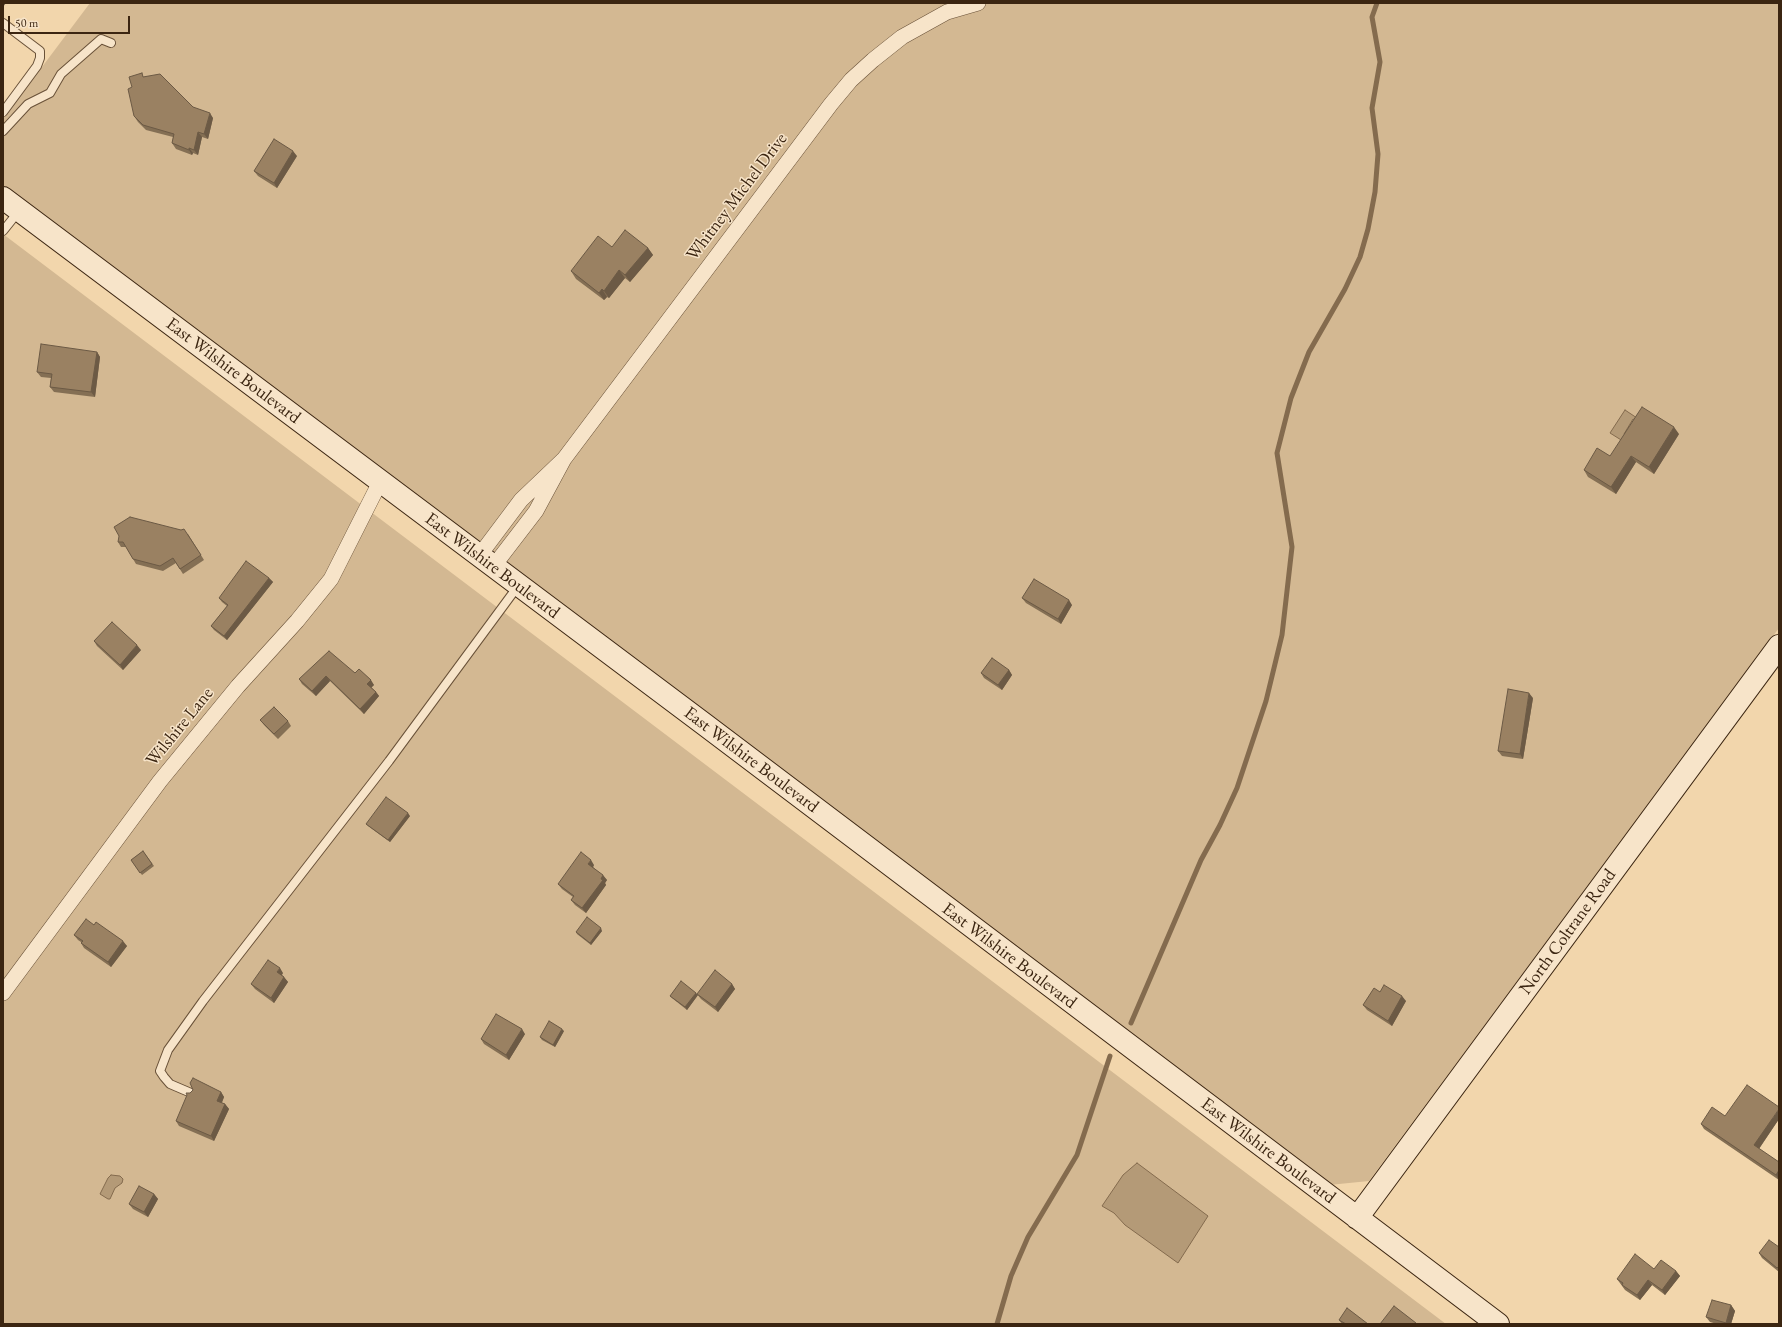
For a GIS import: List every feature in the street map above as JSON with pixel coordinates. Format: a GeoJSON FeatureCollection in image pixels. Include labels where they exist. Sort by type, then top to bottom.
{"type":"FeatureCollection","features":[{"type":"Feature","properties":{"kind":"street","name":"Whitney Michel Drive"},"geometry":{"type":"LineString","coordinates":[[486,561],[536,511],[564,458],[831,104],[851,80],[902,37],[947,12],[978,3]]}},
{"type":"Feature","properties":{"kind":"street","name":"East Wilshire Boulevard"},"geometry":{"type":"LineString","coordinates":[[11,204],[1498,1324]]}},
{"type":"Feature","properties":{"kind":"street","name":"Wilshire Lane"},"geometry":{"type":"LineString","coordinates":[[3,993],[160,780],[238,686],[297,621],[331,579],[380,482]]}},
{"type":"Feature","properties":{"kind":"street","name":"North Coltrane Road"},"geometry":{"type":"LineString","coordinates":[[1357,1218],[1779,646]]}},
{"type":"Feature","properties":{"kind":"lane"},"geometry":{"type":"LineString","coordinates":[[3,22],[40,51],[40,58],[37,66],[3,112]]}},
{"type":"Feature","properties":{"kind":"lane"},"geometry":{"type":"LineString","coordinates":[[3,131],[28,104],[50,93],[61,74],[101,39],[111,43]]}},
{"type":"Feature","properties":{"kind":"lane"},"geometry":{"type":"LineString","coordinates":[[3,231],[11,204]]}},
{"type":"Feature","properties":{"kind":"lane"},"geometry":{"type":"LineString","coordinates":[[191,1093],[170,1084],[160,1071],[168,1050],[203,1001],[389,761],[519,586]]}},
{"type":"Feature","properties":{"kind":"shaded area"},"geometry":{"type":"Polygon","coordinates":[[[90,3],[1779,3],[1779,628],[1369,1181],[1329,1185],[3,187],[3,119],[90,3]]]}},
{"type":"Feature","properties":{"kind":"shaded area"},"geometry":{"type":"Polygon","coordinates":[[[3,234],[1446,1324],[3,1324],[3,234]]]}},
{"type":"Feature","properties":{"kind":"shaded area"},"geometry":{"type":"Polygon","coordinates":[[[1625,410],[1640,420],[1638,422],[1633,419],[1624,434],[1629,437],[1626,443],[1610,433],[1625,410]]]}},
{"type":"Feature","properties":{"kind":"shaded area"},"geometry":{"type":"Polygon","coordinates":[[[1137,1163],[1208,1216],[1178,1263],[1125,1225],[1114,1213],[1102,1206],[1123,1175],[1137,1163]]]}},
{"type":"Feature","properties":{"kind":"shaded area"},"geometry":{"type":"Polygon","coordinates":[[[111,1175],[120,1176],[123,1179],[122,1183],[115,1188],[110,1199],[108,1199],[100,1194],[111,1175]]]}},
{"type":"Feature","properties":{"kind":"building"},"geometry":{"type":"Polygon","coordinates":[[[142,73],[143,77],[160,74],[193,107],[210,113],[204,134],[198,132],[194,150],[189,148],[189,150],[172,143],[174,134],[143,125],[134,116],[128,89],[132,87],[129,77],[142,73]]]}},
{"type":"Feature","properties":{"kind":"building"},"geometry":{"type":"Polygon","coordinates":[[[274,139],[293,151],[274,183],[254,171],[274,139]]]}},
{"type":"Feature","properties":{"kind":"building"},"geometry":{"type":"Polygon","coordinates":[[[625,230],[648,248],[625,275],[619,270],[604,291],[602,289],[599,293],[571,271],[598,236],[612,247],[625,230]]]}},
{"type":"Feature","properties":{"kind":"building"},"geometry":{"type":"Polygon","coordinates":[[[41,344],[97,352],[91,392],[50,387],[52,374],[37,372],[41,344]]]}},
{"type":"Feature","properties":{"kind":"building"},"geometry":{"type":"Polygon","coordinates":[[[1642,407],[1674,427],[1649,467],[1631,456],[1611,487],[1584,470],[1597,448],[1610,456],[1642,407]]]}},
{"type":"Feature","properties":{"kind":"building"},"geometry":{"type":"Polygon","coordinates":[[[130,517],[181,530],[184,529],[201,555],[180,569],[173,558],[160,566],[133,559],[123,542],[118,542],[119,536],[114,527],[130,517]]]}},
{"type":"Feature","properties":{"kind":"building"},"geometry":{"type":"Polygon","coordinates":[[[246,561],[269,578],[224,636],[211,626],[228,605],[219,598],[246,561]]]}},
{"type":"Feature","properties":{"kind":"building"},"geometry":{"type":"Polygon","coordinates":[[[1034,579],[1069,600],[1058,619],[1022,598],[1034,579]]]}},
{"type":"Feature","properties":{"kind":"building"},"geometry":{"type":"Polygon","coordinates":[[[112,622],[137,645],[120,665],[94,641],[112,622]]]}},
{"type":"Feature","properties":{"kind":"building"},"geometry":{"type":"Polygon","coordinates":[[[329,651],[355,673],[359,669],[371,680],[367,684],[376,692],[360,709],[326,676],[312,691],[299,679],[329,651]]]}},
{"type":"Feature","properties":{"kind":"building"},"geometry":{"type":"Polygon","coordinates":[[[992,658],[1009,670],[998,685],[981,673],[992,658]]]}},
{"type":"Feature","properties":{"kind":"building"},"geometry":{"type":"Polygon","coordinates":[[[1508,689],[1529,693],[1520,754],[1498,751],[1508,689]]]}},
{"type":"Feature","properties":{"kind":"building"},"geometry":{"type":"Polygon","coordinates":[[[274,707],[288,721],[274,734],[260,720],[274,707]]]}},
{"type":"Feature","properties":{"kind":"building"},"geometry":{"type":"Polygon","coordinates":[[[386,797],[408,813],[388,840],[366,824],[386,797]]]}},
{"type":"Feature","properties":{"kind":"building"},"geometry":{"type":"Polygon","coordinates":[[[143,851],[152,864],[140,873],[131,860],[143,851]]]}},
{"type":"Feature","properties":{"kind":"building"},"geometry":{"type":"Polygon","coordinates":[[[581,852],[591,860],[588,864],[603,875],[601,879],[603,880],[582,908],[571,900],[574,896],[558,884],[581,852]]]}},
{"type":"Feature","properties":{"kind":"building"},"geometry":{"type":"Polygon","coordinates":[[[587,917],[601,928],[590,943],[576,932],[587,917]]]}},
{"type":"Feature","properties":{"kind":"building"},"geometry":{"type":"Polygon","coordinates":[[[86,919],[94,925],[96,922],[123,941],[108,962],[81,943],[83,941],[74,935],[86,919]]]}},
{"type":"Feature","properties":{"kind":"building"},"geometry":{"type":"Polygon","coordinates":[[[268,960],[280,968],[277,972],[284,977],[271,998],[251,984],[268,960]]]}},
{"type":"Feature","properties":{"kind":"building"},"geometry":{"type":"Polygon","coordinates":[[[715,970],[732,984],[715,1007],[697,994],[715,970]]]}},
{"type":"Feature","properties":{"kind":"building"},"geometry":{"type":"Polygon","coordinates":[[[681,981],[696,993],[685,1007],[670,996],[681,981]]]}},
{"type":"Feature","properties":{"kind":"building"},"geometry":{"type":"Polygon","coordinates":[[[1384,985],[1402,996],[1388,1021],[1363,1005],[1374,988],[1380,992],[1384,985]]]}},
{"type":"Feature","properties":{"kind":"building"},"geometry":{"type":"Polygon","coordinates":[[[496,1014],[522,1029],[506,1055],[481,1039],[496,1014]]]}},
{"type":"Feature","properties":{"kind":"building"},"geometry":{"type":"Polygon","coordinates":[[[549,1021],[562,1029],[553,1045],[540,1037],[549,1021]]]}},
{"type":"Feature","properties":{"kind":"building"},"geometry":{"type":"Polygon","coordinates":[[[193,1078],[221,1092],[217,1101],[225,1104],[211,1136],[176,1121],[187,1095],[186,1093],[190,1093],[193,1090],[190,1083],[193,1078]]]}},
{"type":"Feature","properties":{"kind":"building"},"geometry":{"type":"Polygon","coordinates":[[[1747,1085],[1779,1107],[1754,1145],[1779,1162],[1779,1170],[1776,1175],[1701,1124],[1712,1107],[1725,1116],[1747,1085]]]}},
{"type":"Feature","properties":{"kind":"building"},"geometry":{"type":"Polygon","coordinates":[[[139,1186],[154,1194],[144,1212],[129,1204],[139,1186]]]}},
{"type":"Feature","properties":{"kind":"building"},"geometry":{"type":"Polygon","coordinates":[[[1769,1240],[1779,1247],[1779,1266],[1777,1268],[1759,1253],[1769,1240]]]}},
{"type":"Feature","properties":{"kind":"building"},"geometry":{"type":"Polygon","coordinates":[[[1635,1254],[1654,1269],[1661,1260],[1676,1271],[1662,1290],[1648,1280],[1637,1295],[1622,1285],[1623,1283],[1617,1279],[1635,1254]]]}},
{"type":"Feature","properties":{"kind":"building"},"geometry":{"type":"Polygon","coordinates":[[[1712,1300],[1731,1305],[1726,1323],[1706,1317],[1712,1300]]]}},
{"type":"Feature","properties":{"kind":"building"},"geometry":{"type":"Polygon","coordinates":[[[1394,1306],[1416,1323],[1380,1324],[1394,1306]]]}},
{"type":"Feature","properties":{"kind":"building"},"geometry":{"type":"Polygon","coordinates":[[[1347,1308],[1368,1324],[1346,1324],[1339,1320],[1347,1308]]]}},
{"type":"Feature","properties":{"kind":"waterway"},"geometry":{"type":"LineString","coordinates":[[1131,1023],[1201,860],[1220,825],[1237,788],[1266,701],[1282,635],[1292,547],[1277,453],[1291,398],[1309,352],[1345,289],[1360,257],[1368,229],[1375,192],[1378,154],[1372,108],[1380,62],[1372,17],[1377,3]]}},
{"type":"Feature","properties":{"kind":"waterway"},"geometry":{"type":"LineString","coordinates":[[997,1324],[1011,1276],[1028,1237],[1077,1155],[1110,1056]]}}]}
